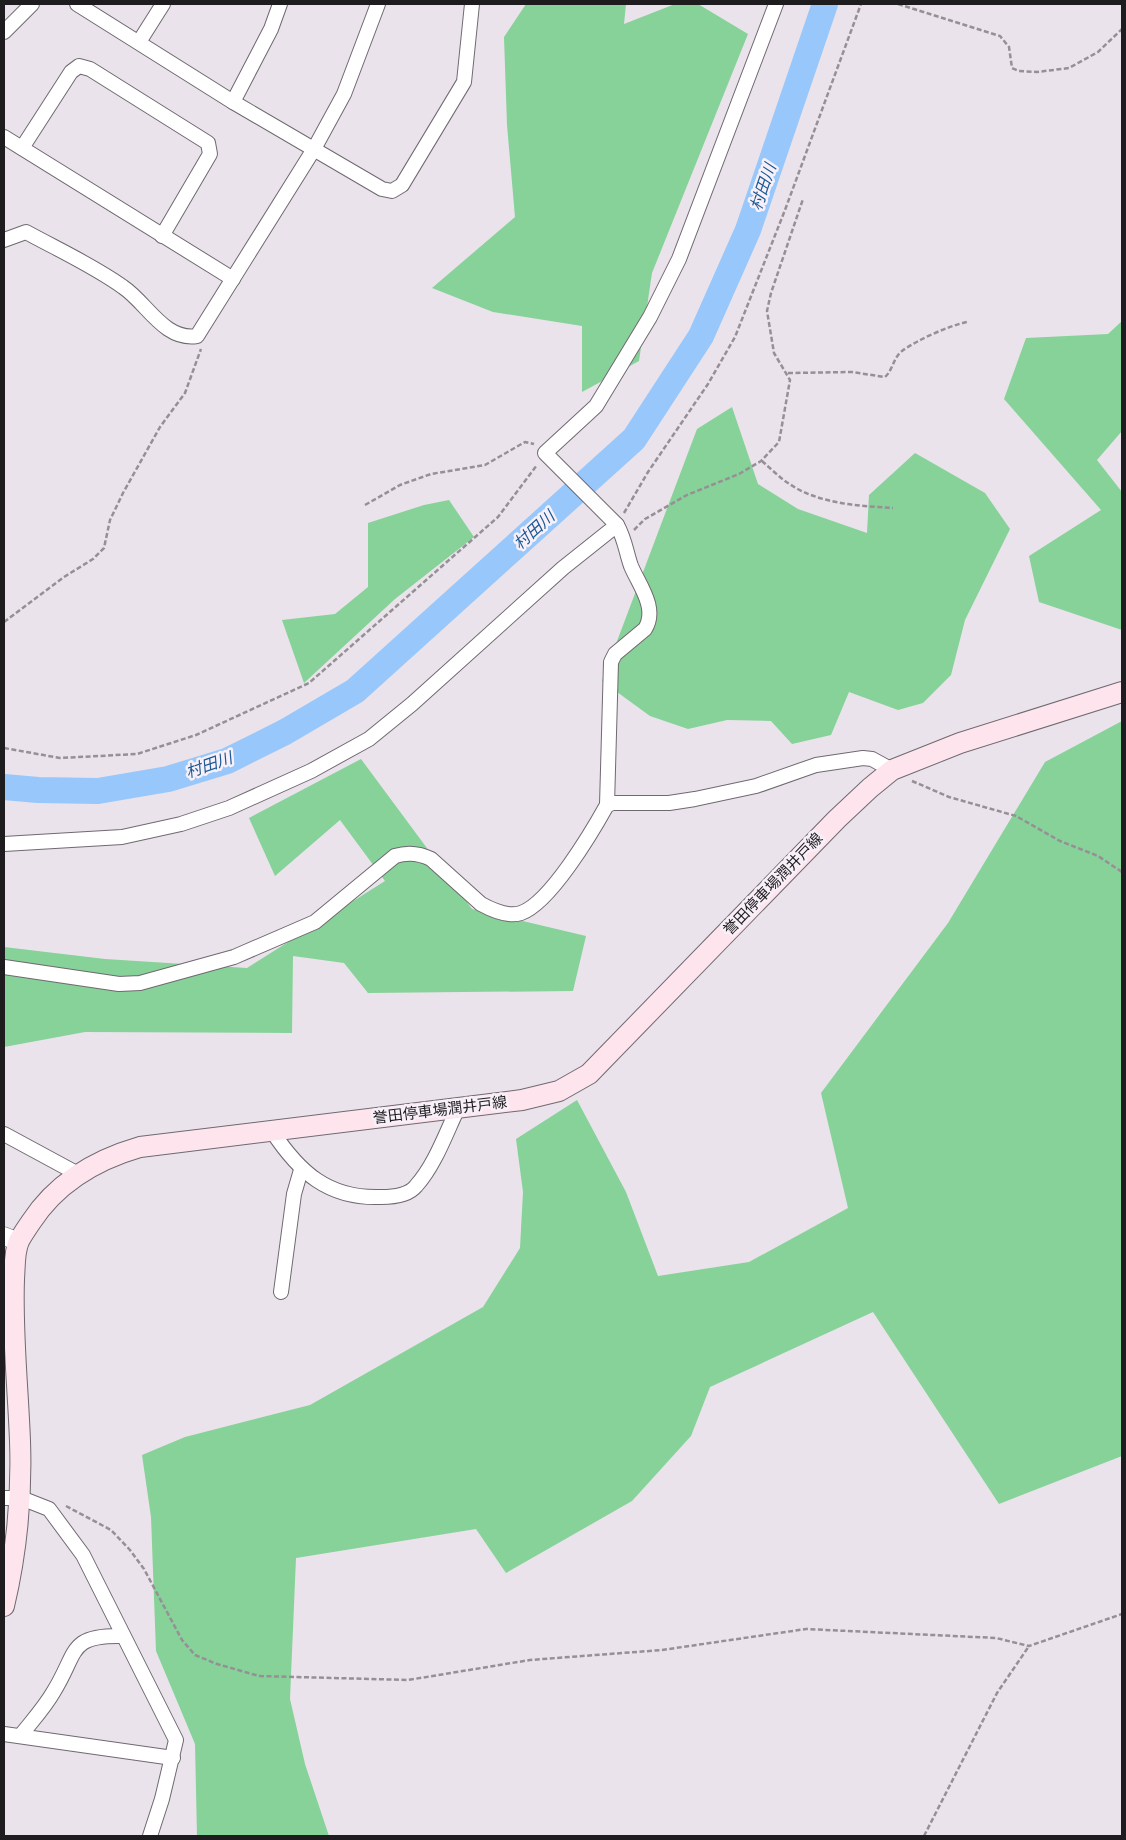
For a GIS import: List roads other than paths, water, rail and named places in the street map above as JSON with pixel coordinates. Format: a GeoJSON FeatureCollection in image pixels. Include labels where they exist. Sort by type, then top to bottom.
{"type":"FeatureCollection","features":[{"type":"Feature","properties":{"kind":"main road","name":"誉田停車場潤井戸線"},"geometry":{"type":"LineString","coordinates":[[4,1606],[14,1562],[12,1498],[14,1294],[11,1239],[51,1196],[78,1174],[121,1152],[140,1147],[522,1100],[559,1091],[589,1074],[830,826],[892,770],[968,741],[1122,692]]}},
{"type":"Feature","properties":{"kind":"street"},"geometry":{"type":"LineString","coordinates":[[4,32],[32,4]]}},
{"type":"Feature","properties":{"kind":"street"},"geometry":{"type":"LineString","coordinates":[[77,4],[233,102],[382,189],[392,191],[402,185],[464,82],[472,4]]}},
{"type":"Feature","properties":{"kind":"street"},"geometry":{"type":"LineString","coordinates":[[139,42],[163,4]]}},
{"type":"Feature","properties":{"kind":"street"},"geometry":{"type":"LineString","coordinates":[[233,102],[271,28],[280,4]]}},
{"type":"Feature","properties":{"kind":"street"},"geometry":{"type":"LineString","coordinates":[[4,240],[26,232],[124,287],[166,328],[187,337],[197,336],[314,149],[344,94],[378,4]]}},
{"type":"Feature","properties":{"kind":"street"},"geometry":{"type":"LineString","coordinates":[[4,967],[119,984],[140,983],[234,958],[315,922],[395,856],[404,853],[423,855],[431,859],[481,904],[490,909],[505,913],[520,913],[534,905],[566,870],[589,838],[607,805],[611,662],[615,654],[648,624],[647,601],[631,565],[624,538],[617,525],[545,453],[596,406],[650,317],[682,250],[776,4]]}},
{"type":"Feature","properties":{"kind":"street"},"geometry":{"type":"LineString","coordinates":[[22,148],[71,72],[79,66],[90,69],[208,143],[210,154],[162,236]]}},
{"type":"Feature","properties":{"kind":"street"},"geometry":{"type":"LineString","coordinates":[[4,137],[233,279]]}},
{"type":"Feature","properties":{"kind":"street"},"geometry":{"type":"LineString","coordinates":[[4,844],[122,837],[181,824],[229,808],[311,771],[369,739],[412,704],[563,568],[617,525]]}},
{"type":"Feature","properties":{"kind":"street"},"geometry":{"type":"LineString","coordinates":[[607,805],[614,803],[670,804],[756,786],[816,765],[863,758],[872,759],[892,770]]}},
{"type":"Feature","properties":{"kind":"street"},"geometry":{"type":"LineString","coordinates":[[272,1131],[301,1170],[315,1181],[347,1194],[367,1198],[402,1194],[415,1188],[426,1173],[458,1108]]}},
{"type":"Feature","properties":{"kind":"street"},"geometry":{"type":"LineString","coordinates":[[4,1134],[78,1174]]}},
{"type":"Feature","properties":{"kind":"street"},"geometry":{"type":"LineString","coordinates":[[281,1292],[294,1194],[301,1170]]}},
{"type":"Feature","properties":{"kind":"street"},"geometry":{"type":"LineString","coordinates":[[12,1498],[49,1509],[83,1555],[122,1636],[176,1740],[173,1758],[150,1836]]}},
{"type":"Feature","properties":{"kind":"street"},"geometry":{"type":"LineString","coordinates":[[21,1735],[54,1691],[69,1660],[82,1642],[96,1636],[122,1636]]}},
{"type":"Feature","properties":{"kind":"street"},"geometry":{"type":"LineString","coordinates":[[4,1734],[173,1758]]}},
{"type":"Feature","properties":{"kind":"waterway","name":"村田川"},"geometry":{"type":"LineString","coordinates":[[4,787],[38,790],[98,791],[168,779],[227,761],[285,732],[355,691],[634,439],[701,336],[748,230],[825,4]]}}]}
